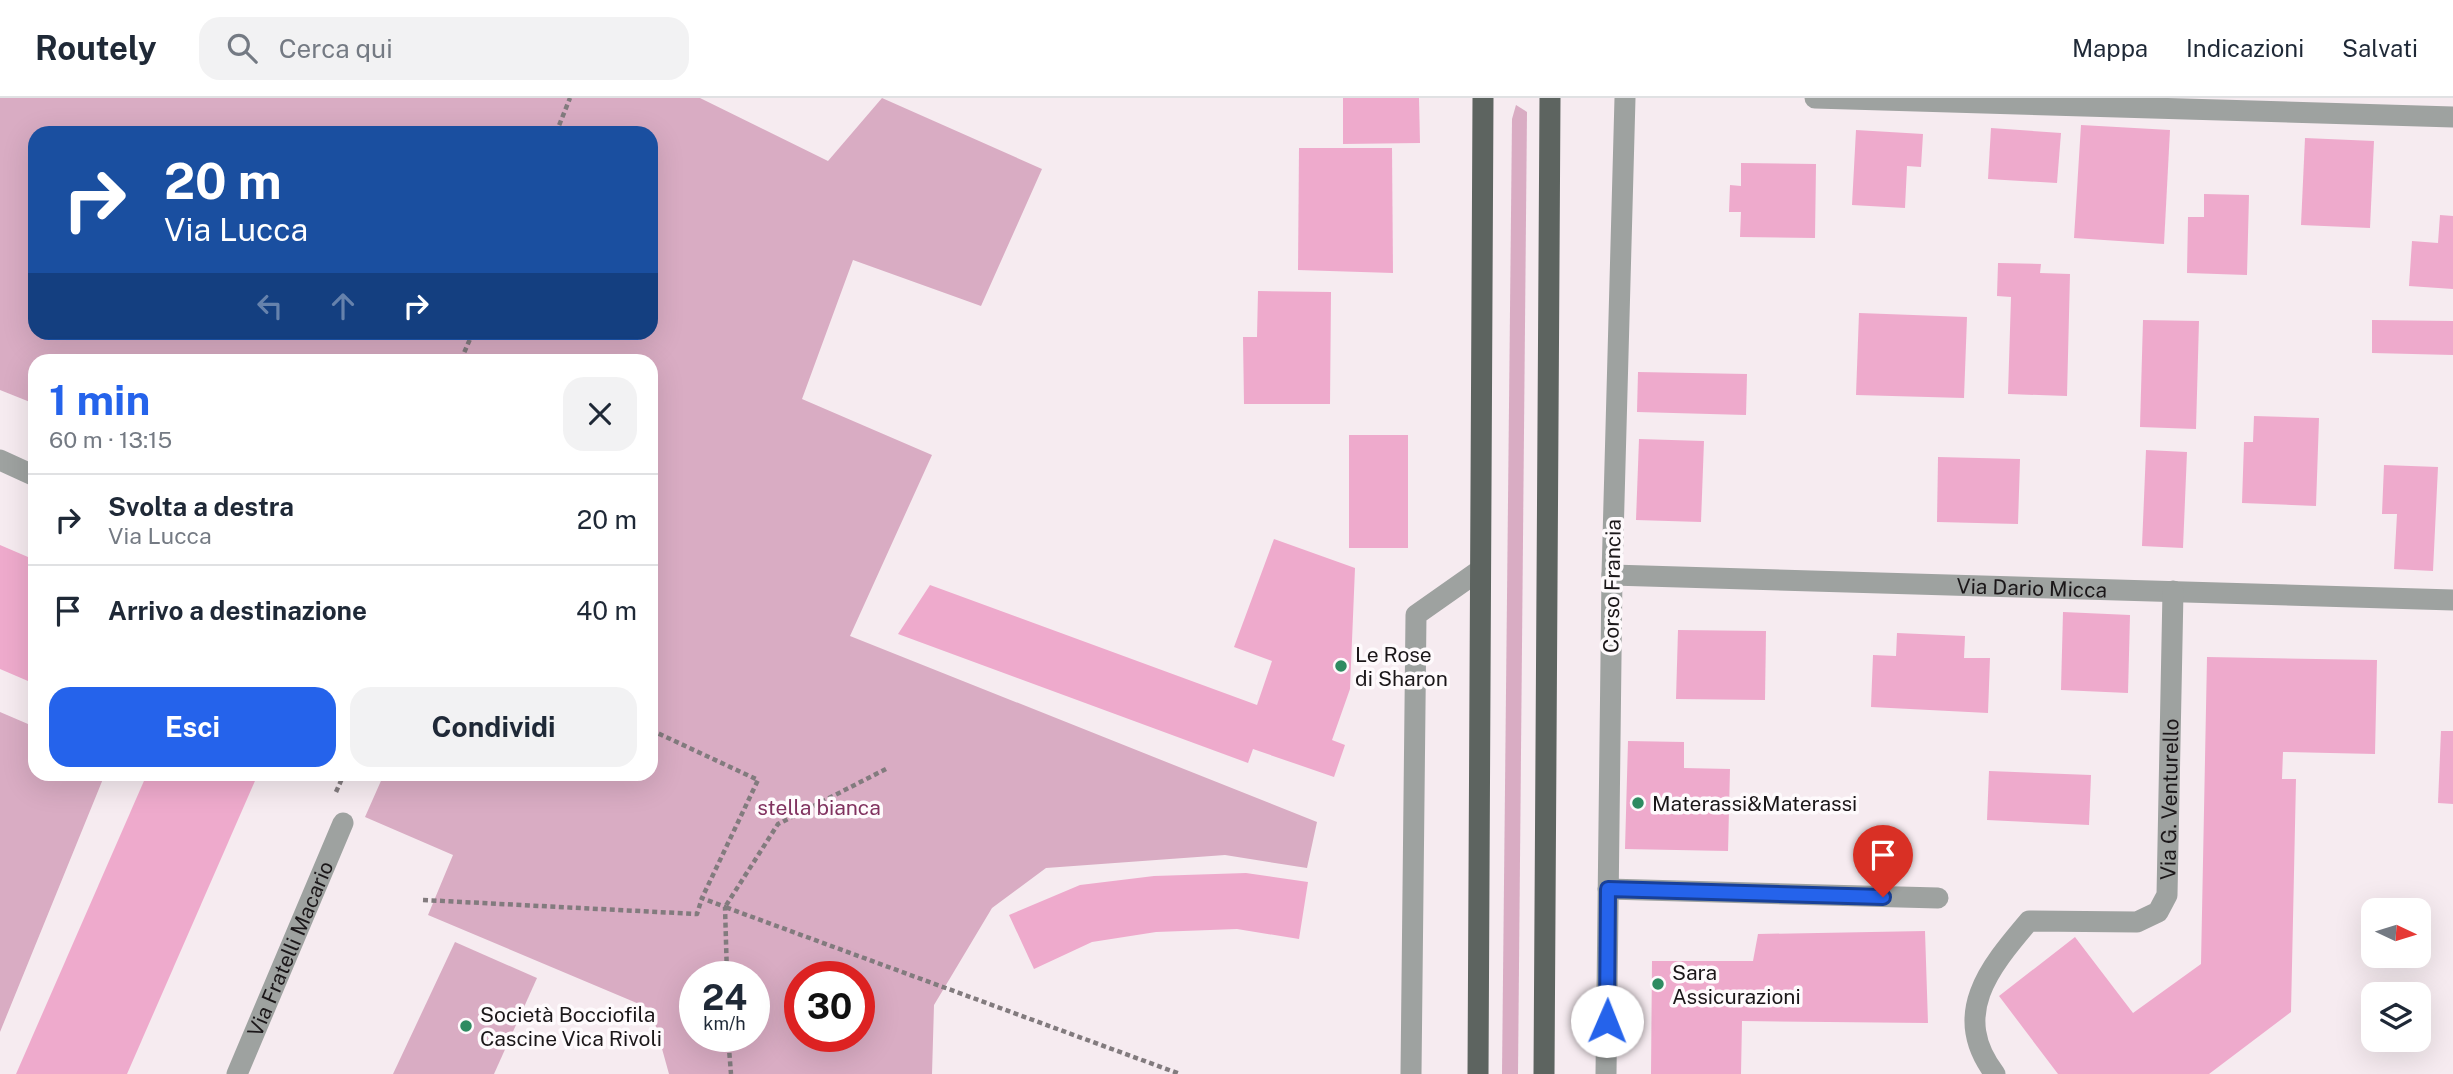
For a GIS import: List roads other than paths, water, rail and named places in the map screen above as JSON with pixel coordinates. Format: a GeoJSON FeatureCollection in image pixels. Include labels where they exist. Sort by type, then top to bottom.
{"type":"FeatureCollection","features":[{"type":"Feature","properties":{"kind":"main road"},"geometry":{"type":"LineString","coordinates":[[1478,1074],[1483,98]]}},
{"type":"Feature","properties":{"kind":"main road"},"geometry":{"type":"LineString","coordinates":[[1544,1074],[1550,98]]}},
{"type":"Feature","properties":{"kind":"street","name":"Corso Francia"},"geometry":{"type":"LineString","coordinates":[[1606,1074],[1612,575],[1625,98]]}},
{"type":"Feature","properties":{"kind":"street"},"geometry":{"type":"LineString","coordinates":[[1815,98],[2453,117]]}},
{"type":"Feature","properties":{"kind":"street"},"geometry":{"type":"LineString","coordinates":[[0,460],[28,472]]}},
{"type":"Feature","properties":{"kind":"street"},"geometry":{"type":"LineString","coordinates":[[1411,1074],[1416,615],[1480,570]]}},
{"type":"Feature","properties":{"kind":"street","name":"Via Dario Micca"},"geometry":{"type":"LineString","coordinates":[[1612,575],[2453,600]]}},
{"type":"Feature","properties":{"kind":"street","name":"Via G. Venturello"},"geometry":{"type":"LineString","coordinates":[[1995,1074],[1979,1054],[1974,1027],[1981,992],[1992,965],[2029,921],[2137,922],[2158,912],[2167,895],[2173,591]]}},
{"type":"Feature","properties":{"kind":"street","name":"Via Fratelli Macario"},"geometry":{"type":"LineString","coordinates":[[237,1074],[343,823]]}},
{"type":"Feature","properties":{"kind":"street"},"geometry":{"type":"LineString","coordinates":[[1608,889],[1938,898]]}},
{"type":"Feature","properties":{"kind":"place","name":"Le Rose di Sharon"},"geometry":{"type":"Point","coordinates":[1341,666]}},
{"type":"Feature","properties":{"kind":"place","name":"Materassi&Materassi"},"geometry":{"type":"Point","coordinates":[1638,803]}},
{"type":"Feature","properties":{"kind":"place","name":"Sara Assicurazioni"},"geometry":{"type":"Point","coordinates":[1658,984]}},
{"type":"Feature","properties":{"kind":"place","name":"Società Bocciofila Cascine Vica Rivoli"},"geometry":{"type":"Point","coordinates":[466,1026]}},
{"type":"Feature","properties":{"kind":"park label","name":"stella bianca"},"geometry":{"type":"Point","coordinates":[819,807]}}]}
